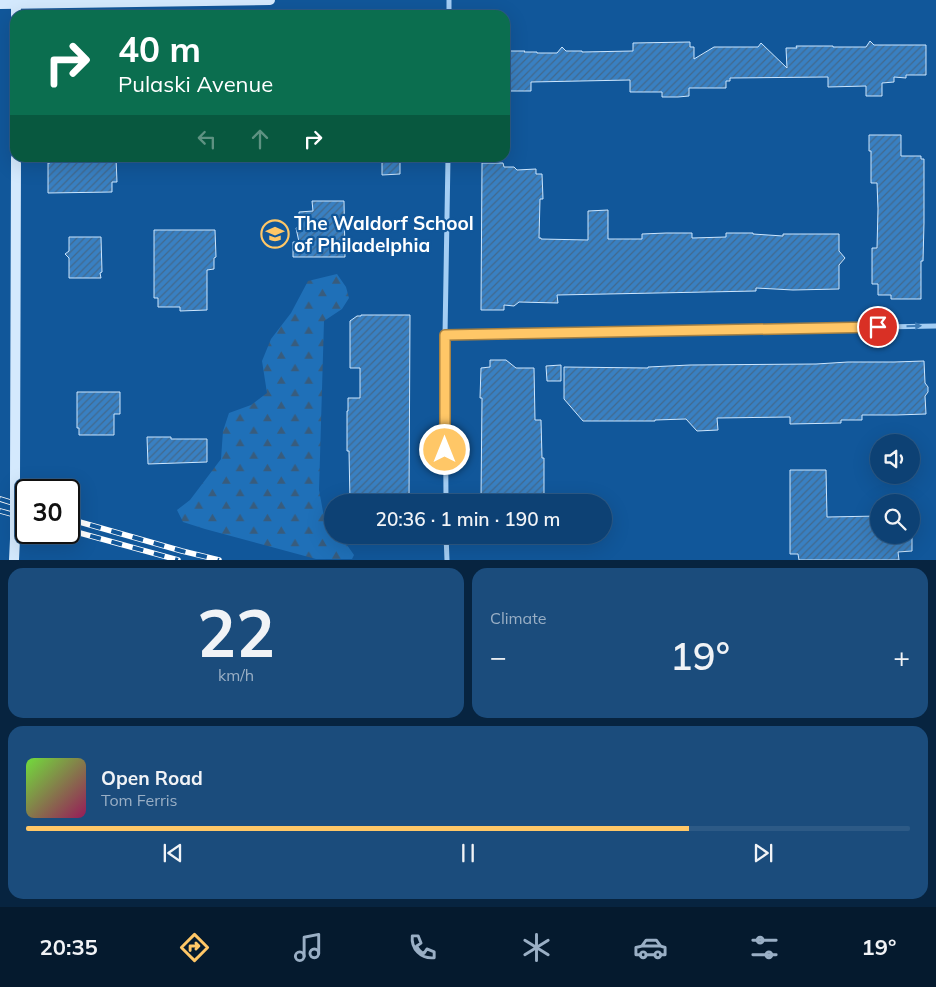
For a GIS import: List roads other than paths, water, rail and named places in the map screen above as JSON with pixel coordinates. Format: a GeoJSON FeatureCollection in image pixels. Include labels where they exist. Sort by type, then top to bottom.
{"type":"FeatureCollection","features":[{"type":"Feature","properties":{"kind":"street"},"geometry":{"type":"LineString","coordinates":[[0,4],[16,6],[270,0]]}},
{"type":"Feature","properties":{"kind":"street"},"geometry":{"type":"LineString","coordinates":[[14,560],[16,162]]}},
{"type":"Feature","properties":{"kind":"street"},"geometry":{"type":"LineString","coordinates":[[446,494],[445,335],[448,162]]}},
{"type":"Feature","properties":{"kind":"street"},"geometry":{"type":"LineString","coordinates":[[445,335],[936,326]]}},
{"type":"Feature","properties":{"kind":"street"},"geometry":{"type":"LineString","coordinates":[[446,544],[447,560]]}},
{"type":"Feature","properties":{"kind":"railway"},"geometry":{"type":"LineString","coordinates":[[0,499],[15,504]]}},
{"type":"Feature","properties":{"kind":"railway"},"geometry":{"type":"LineString","coordinates":[[0,511],[15,515]]}},
{"type":"Feature","properties":{"kind":"railway"},"geometry":{"type":"LineString","coordinates":[[80,522],[219,560]]}},
{"type":"Feature","properties":{"kind":"railway"},"geometry":{"type":"LineString","coordinates":[[80,533],[178,560]]}},
{"type":"Feature","properties":{"kind":"place","name":"The Waldorf School of Philadelphia"},"geometry":{"type":"Point","coordinates":[275,234]}}]}
